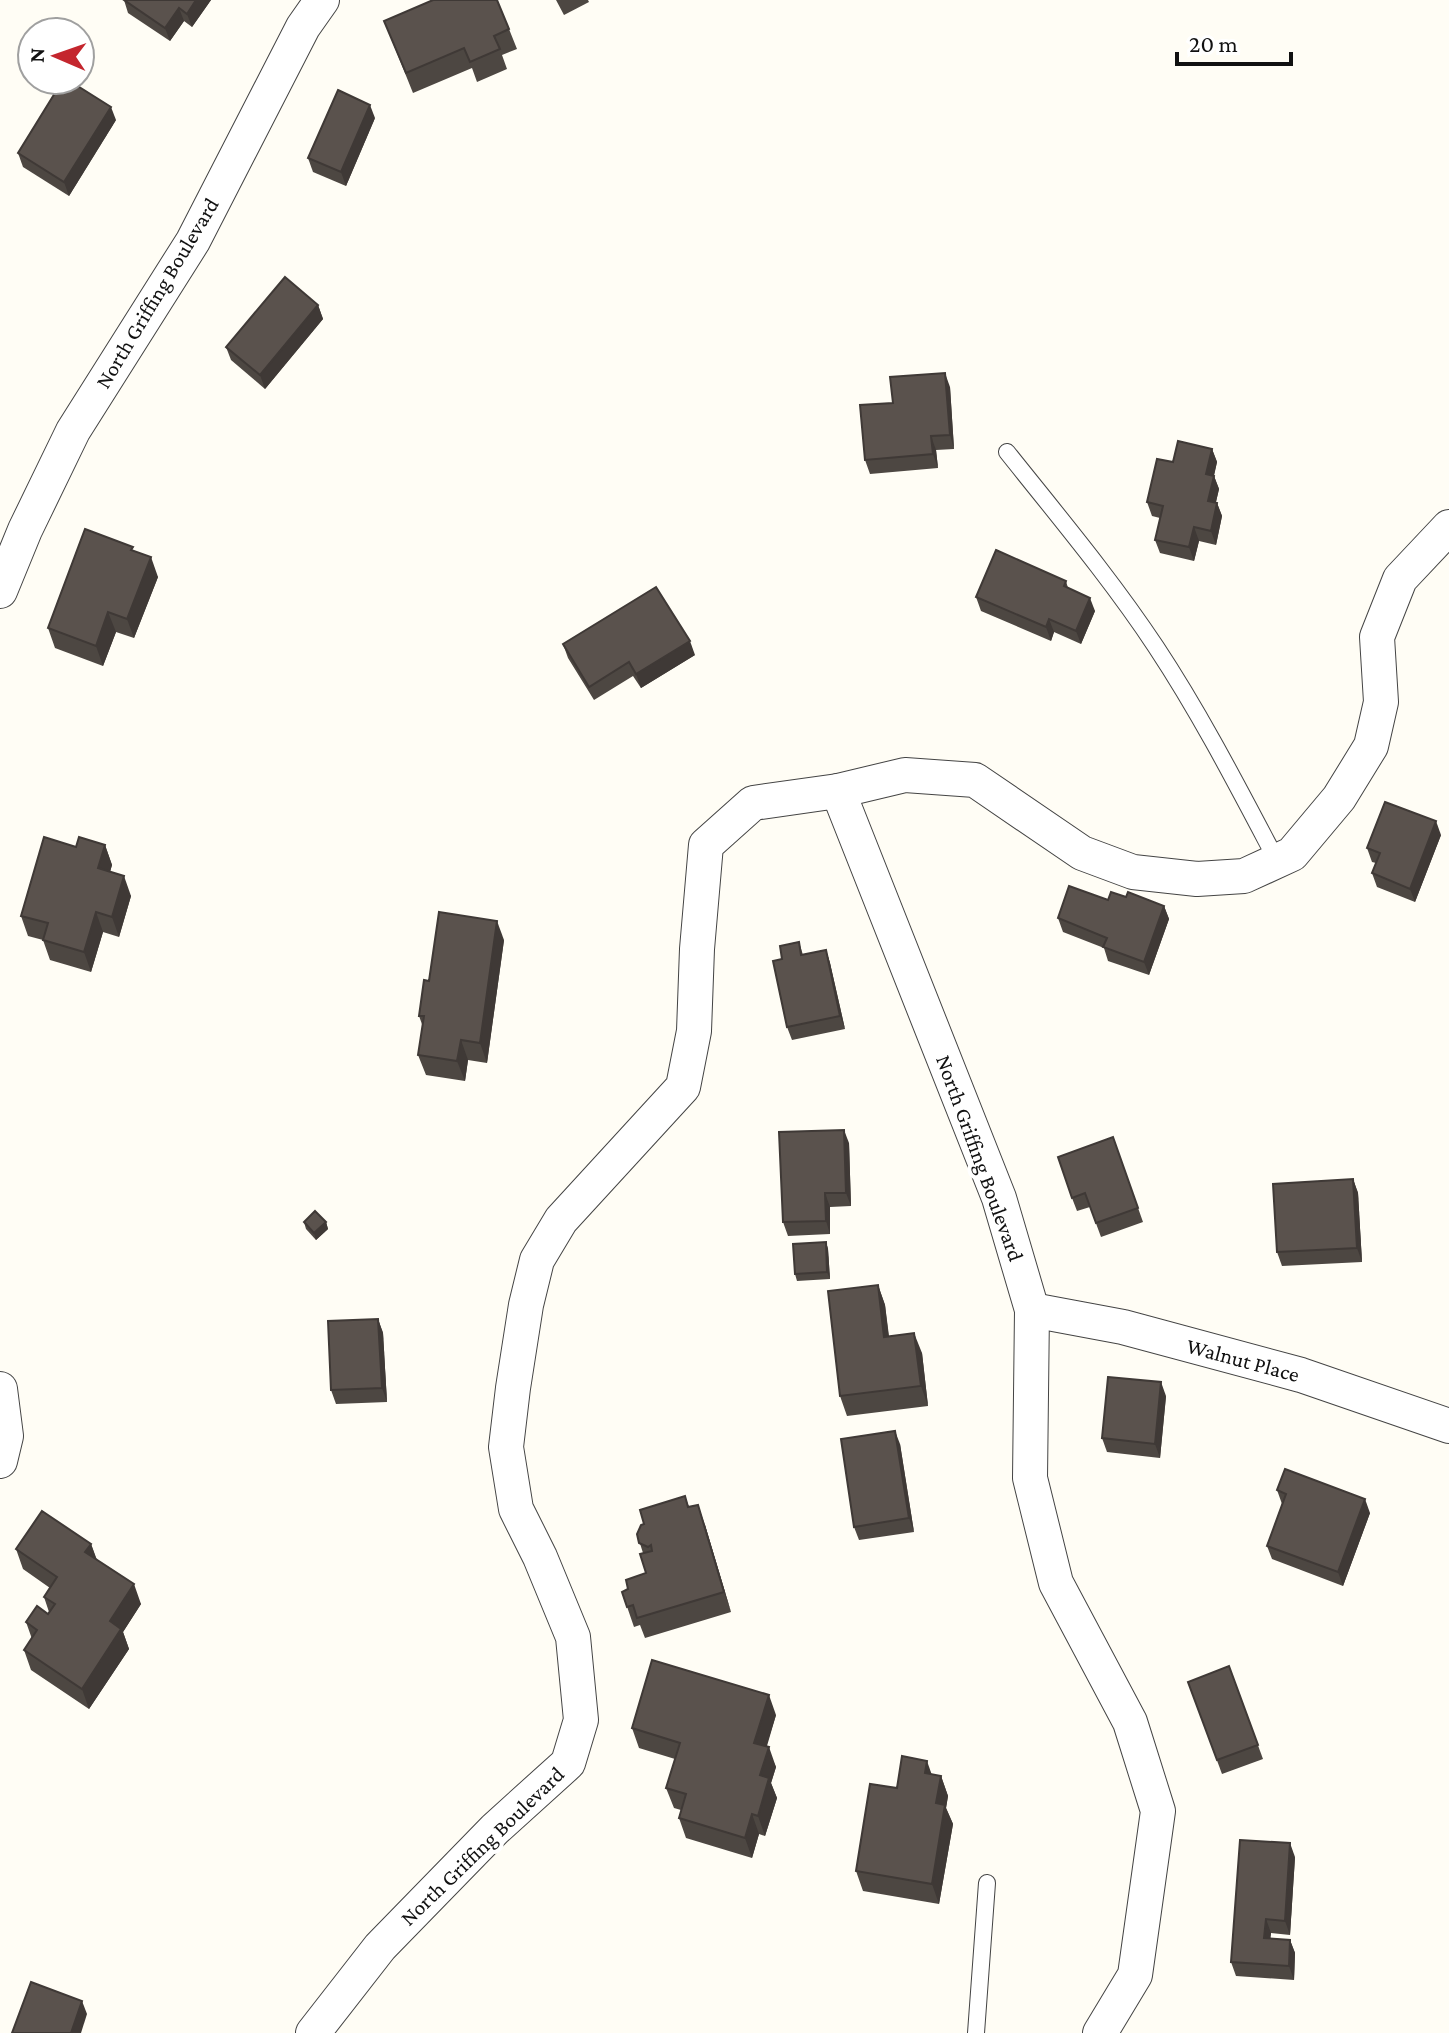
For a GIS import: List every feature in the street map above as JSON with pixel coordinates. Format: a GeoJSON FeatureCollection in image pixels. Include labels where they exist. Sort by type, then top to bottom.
{"type":"FeatureCollection","features":[{"type":"Feature","properties":{"kind":"street","name":"North Griffing Boulevard"},"geometry":{"type":"LineString","coordinates":[[0,591],[25,530],[73,431],[193,241],[303,27],[322,0]]}},
{"type":"Feature","properties":{"kind":"street","name":"North Griffing Boulevard"},"geometry":{"type":"LineString","coordinates":[[313,2033],[380,1947],[495,1829],[568,1763],[581,1720],[573,1637],[516,1509],[506,1447],[526,1305],[537,1260],[561,1220],[683,1087],[694,1031],[706,845],[753,803],[838,791],[905,775],[975,780],[1082,853],[1133,872],[1197,879],[1244,876],[1292,854],[1339,798],[1371,746],[1381,702],[1377,637],[1400,579],[1449,527]]}},
{"type":"Feature","properties":{"kind":"street","name":"North Griffing Boulevard"},"geometry":{"type":"LineString","coordinates":[[838,791],[999,1198],[1032,1310],[1030,1478],[1056,1583],[1130,1722],[1158,1811],[1135,1975],[1100,2033]]}},
{"type":"Feature","properties":{"kind":"street","name":"Walnut Place"},"geometry":{"type":"LineString","coordinates":[[1032,1310],[1123,1327],[1301,1375],[1449,1426]]}},
{"type":"Feature","properties":{"kind":"street"},"geometry":{"type":"LineString","coordinates":[[0,1389],[6,1436],[0,1461]]}},
{"type":"Feature","properties":{"kind":"lane"},"geometry":{"type":"LineString","coordinates":[[1007,452],[1104,574],[1156,648],[1216,746],[1277,861]]}},
{"type":"Feature","properties":{"kind":"lane"},"geometry":{"type":"LineString","coordinates":[[976,2033],[987,1883]]}},
{"type":"Feature","properties":{"kind":"building"},"geometry":{"type":"Polygon","coordinates":[[[124,0],[196,0],[187,14],[179,8],[165,28],[124,0]]]}},
{"type":"Feature","properties":{"kind":"building"},"geometry":{"type":"Polygon","coordinates":[[[433,0],[497,0],[509,29],[494,36],[500,49],[470,62],[464,48],[406,73],[384,21],[433,0]]]}},
{"type":"Feature","properties":{"kind":"building"},"geometry":{"type":"Polygon","coordinates":[[[338,90],[370,105],[341,172],[308,158],[338,90]]]}},
{"type":"Feature","properties":{"kind":"building"},"geometry":{"type":"Polygon","coordinates":[[[53,96],[93,96],[111,107],[64,182],[18,153],[53,96]]]}},
{"type":"Feature","properties":{"kind":"building"},"geometry":{"type":"Polygon","coordinates":[[[285,277],[318,305],[260,375],[226,347],[285,277]]]}},
{"type":"Feature","properties":{"kind":"building"},"geometry":{"type":"Polygon","coordinates":[[[945,373],[950,435],[931,436],[933,454],[865,460],[860,405],[893,403],[890,377],[945,373]]]}},
{"type":"Feature","properties":{"kind":"building"},"geometry":{"type":"Polygon","coordinates":[[[1178,441],[1212,449],[1206,474],[1214,476],[1208,501],[1217,503],[1211,531],[1194,527],[1189,547],[1155,540],[1163,506],[1147,502],[1157,459],[1173,462],[1178,441]]]}},
{"type":"Feature","properties":{"kind":"building"},"geometry":{"type":"Polygon","coordinates":[[[85,529],[151,557],[127,619],[108,612],[96,646],[48,628],[85,529]]]}},
{"type":"Feature","properties":{"kind":"building"},"geometry":{"type":"Polygon","coordinates":[[[996,550],[1066,581],[1064,586],[1090,598],[1076,631],[1049,619],[1046,627],[976,597],[996,550]]]}},
{"type":"Feature","properties":{"kind":"building"},"geometry":{"type":"Polygon","coordinates":[[[656,587],[690,641],[636,674],[629,662],[589,687],[563,644],[656,587]]]}},
{"type":"Feature","properties":{"kind":"building"},"geometry":{"type":"Polygon","coordinates":[[[1385,802],[1436,821],[1410,889],[1372,873],[1380,853],[1367,848],[1385,802]]]}},
{"type":"Feature","properties":{"kind":"building"},"geometry":{"type":"Polygon","coordinates":[[[44,837],[76,847],[79,837],[105,845],[98,868],[124,876],[112,917],[96,912],[84,952],[43,940],[48,923],[21,916],[44,837]]]}},
{"type":"Feature","properties":{"kind":"building"},"geometry":{"type":"Polygon","coordinates":[[[1069,886],[1108,900],[1111,892],[1126,897],[1128,892],[1164,906],[1144,962],[1103,947],[1107,938],[1058,918],[1069,886]]]}},
{"type":"Feature","properties":{"kind":"building"},"geometry":{"type":"Polygon","coordinates":[[[439,912],[497,921],[480,1043],[461,1040],[457,1061],[418,1055],[424,1016],[419,1016],[424,980],[429,981],[439,912]]]}},
{"type":"Feature","properties":{"kind":"building"},"geometry":{"type":"Polygon","coordinates":[[[799,942],[801,955],[826,950],[840,1016],[787,1027],[773,961],[782,959],[780,946],[799,942]]]}},
{"type":"Feature","properties":{"kind":"building"},"geometry":{"type":"Polygon","coordinates":[[[844,1130],[846,1193],[825,1193],[826,1221],[783,1222],[779,1132],[844,1130]]]}},
{"type":"Feature","properties":{"kind":"building"},"geometry":{"type":"Polygon","coordinates":[[[1113,1137],[1138,1208],[1096,1223],[1085,1193],[1072,1198],[1058,1157],[1113,1137]]]}},
{"type":"Feature","properties":{"kind":"building"},"geometry":{"type":"Polygon","coordinates":[[[1353,1179],[1357,1248],[1277,1252],[1273,1184],[1353,1179]]]}},
{"type":"Feature","properties":{"kind":"building"},"geometry":{"type":"Polygon","coordinates":[[[315,1211],[326,1222],[314,1233],[304,1222],[315,1211]]]}},
{"type":"Feature","properties":{"kind":"building"},"geometry":{"type":"Polygon","coordinates":[[[826,1242],[827,1272],[795,1274],[793,1244],[826,1242]]]}},
{"type":"Feature","properties":{"kind":"building"},"geometry":{"type":"Polygon","coordinates":[[[878,1285],[884,1337],[914,1333],[921,1386],[840,1396],[828,1291],[878,1285]]]}},
{"type":"Feature","properties":{"kind":"building"},"geometry":{"type":"Polygon","coordinates":[[[378,1319],[382,1388],[331,1390],[328,1321],[378,1319]]]}},
{"type":"Feature","properties":{"kind":"building"},"geometry":{"type":"Polygon","coordinates":[[[1108,1377],[1161,1382],[1155,1444],[1102,1438],[1108,1377]]]}},
{"type":"Feature","properties":{"kind":"building"},"geometry":{"type":"Polygon","coordinates":[[[895,1431],[909,1518],[854,1527],[841,1439],[895,1431]]]}},
{"type":"Feature","properties":{"kind":"building"},"geometry":{"type":"Polygon","coordinates":[[[1285,1469],[1365,1499],[1338,1572],[1267,1546],[1286,1494],[1277,1490],[1285,1469]]]}},
{"type":"Feature","properties":{"kind":"building"},"geometry":{"type":"Polygon","coordinates":[[[685,1496],[688,1507],[698,1505],[724,1592],[637,1618],[633,1605],[627,1607],[622,1592],[628,1589],[626,1580],[646,1573],[640,1554],[652,1551],[651,1545],[648,1547],[639,1543],[637,1534],[644,1524],[640,1510],[685,1496]]]}},
{"type":"Feature","properties":{"kind":"building"},"geometry":{"type":"Polygon","coordinates":[[[42,1511],[91,1544],[85,1552],[134,1584],[110,1621],[121,1629],[82,1689],[24,1650],[37,1630],[26,1622],[37,1606],[48,1614],[55,1604],[44,1597],[57,1577],[16,1549],[42,1511]]]}},
{"type":"Feature","properties":{"kind":"building"},"geometry":{"type":"Polygon","coordinates":[[[652,1660],[769,1695],[754,1743],[769,1747],[760,1775],[769,1778],[758,1816],[752,1814],[745,1838],[679,1818],[686,1794],[666,1788],[680,1743],[632,1728],[652,1660]]]}},
{"type":"Feature","properties":{"kind":"building"},"geometry":{"type":"Polygon","coordinates":[[[1229,1666],[1258,1745],[1217,1760],[1188,1682],[1229,1666]]]}},
{"type":"Feature","properties":{"kind":"building"},"geometry":{"type":"Polygon","coordinates":[[[902,1756],[927,1761],[925,1773],[941,1776],[936,1803],[945,1805],[932,1884],[856,1871],[870,1784],[897,1788],[902,1756]]]}},
{"type":"Feature","properties":{"kind":"building"},"geometry":{"type":"Polygon","coordinates":[[[1240,1840],[1290,1843],[1285,1921],[1266,1919],[1264,1938],[1290,1940],[1289,1966],[1231,1962],[1240,1840]]]}},
{"type":"Feature","properties":{"kind":"building"},"geometry":{"type":"Polygon","coordinates":[[[31,1982],[82,2001],[71,2033],[12,2033],[31,1982]]]}}]}
